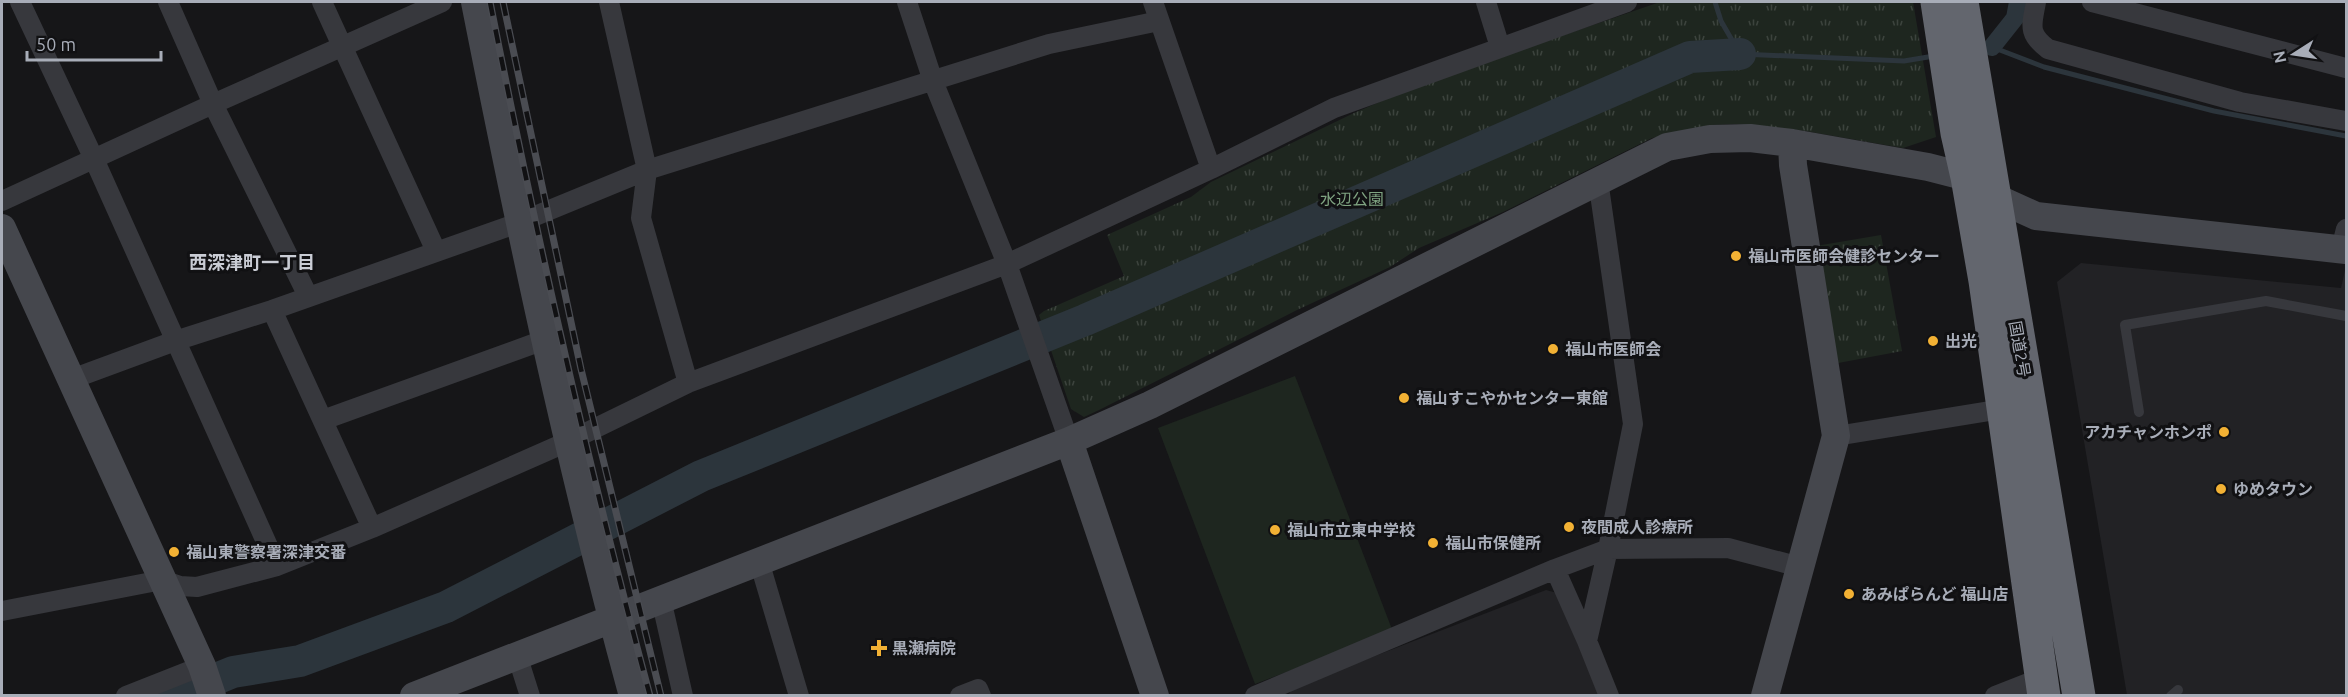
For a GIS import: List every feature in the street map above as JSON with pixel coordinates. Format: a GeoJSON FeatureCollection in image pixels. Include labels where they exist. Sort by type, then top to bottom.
{"type":"FeatureCollection","features":[{"type":"Feature","properties":{"kind":"highway","name":"国道2号"},"geometry":{"type":"LineString","coordinates":[[1951,12],[1963,89],[1994,197],[2079,696]]}},
{"type":"Feature","properties":{"kind":"highway","name":"国道2号"},"geometry":{"type":"LineString","coordinates":[[1963,89],[1957,133],[1986,281],[2042,687]]}},
{"type":"Feature","properties":{"kind":"street"},"geometry":{"type":"LineString","coordinates":[[20,2],[94,159],[278,567]]}},
{"type":"Feature","properties":{"kind":"street"},"geometry":{"type":"LineString","coordinates":[[168,2],[213,104],[308,296]]}},
{"type":"Feature","properties":{"kind":"street"},"geometry":{"type":"LineString","coordinates":[[322,2],[436,251]]}},
{"type":"Feature","properties":{"kind":"street"},"geometry":{"type":"LineString","coordinates":[[2,201],[442,2]]}},
{"type":"Feature","properties":{"kind":"street"},"geometry":{"type":"LineString","coordinates":[[475,2],[518,223],[567,442],[633,696]]}},
{"type":"Feature","properties":{"kind":"street"},"geometry":{"type":"LineString","coordinates":[[609,2],[647,170],[641,218],[688,384]]}},
{"type":"Feature","properties":{"kind":"street"},"geometry":{"type":"LineString","coordinates":[[907,2],[933,81],[1008,264],[1155,696]]}},
{"type":"Feature","properties":{"kind":"street"},"geometry":{"type":"LineString","coordinates":[[1153,2],[1211,169]]}},
{"type":"Feature","properties":{"kind":"street"},"geometry":{"type":"LineString","coordinates":[[1486,2],[1500,46]]}},
{"type":"Feature","properties":{"kind":"street"},"geometry":{"type":"LineString","coordinates":[[2,611],[162,580],[180,586],[197,586],[278,567],[567,442],[688,384],[1008,264],[1211,169],[1334,108],[1500,46],[1628,2]]}},
{"type":"Feature","properties":{"kind":"street"},"geometry":{"type":"LineString","coordinates":[[2036,2],[2032,26],[2036,40],[2048,49],[2240,102],[2346,121]]}},
{"type":"Feature","properties":{"kind":"street"},"geometry":{"type":"LineString","coordinates":[[2092,2],[2346,68]]}},
{"type":"Feature","properties":{"kind":"street"},"geometry":{"type":"LineString","coordinates":[[72,379],[175,341],[272,310],[518,223],[647,170],[1049,44],[1159,21]]}},
{"type":"Feature","properties":{"kind":"street"},"geometry":{"type":"LineString","coordinates":[[414,696],[1069,441],[1150,405],[1667,147],[1710,139],[1750,138],[1792,143],[1928,167],[1967,177],[1994,197],[2036,216],[2345,243]]}},
{"type":"Feature","properties":{"kind":"street"},"geometry":{"type":"LineString","coordinates":[[1765,696],[1836,436],[1793,165],[1792,143]]}},
{"type":"Feature","properties":{"kind":"street"},"geometry":{"type":"LineString","coordinates":[[1587,641],[1633,424],[1598,180]]}},
{"type":"Feature","properties":{"kind":"street"},"geometry":{"type":"LineString","coordinates":[[2,231],[72,379],[207,682],[126,696]]}},
{"type":"Feature","properties":{"kind":"street"},"geometry":{"type":"LineString","coordinates":[[272,310],[372,528]]}},
{"type":"Feature","properties":{"kind":"street"},"geometry":{"type":"LineString","coordinates":[[323,420],[544,340]]}},
{"type":"Feature","properties":{"kind":"street"},"geometry":{"type":"LineString","coordinates":[[1836,436],[2002,409]]}},
{"type":"Feature","properties":{"kind":"street"},"geometry":{"type":"LineString","coordinates":[[1255,696],[1279,692],[1555,569],[1608,549],[1728,548],[1800,567]]}},
{"type":"Feature","properties":{"kind":"street"},"geometry":{"type":"LineString","coordinates":[[759,561],[799,696]]}},
{"type":"Feature","properties":{"kind":"street"},"geometry":{"type":"LineString","coordinates":[[1555,569],[1610,696]]}},
{"type":"Feature","properties":{"kind":"street"},"geometry":{"type":"LineString","coordinates":[[661,599],[683,696]]}},
{"type":"Feature","properties":{"kind":"street"},"geometry":{"type":"LineString","coordinates":[[517,655],[530,696]]}},
{"type":"Feature","properties":{"kind":"street"},"geometry":{"type":"LineString","coordinates":[[1995,696],[2042,687]]}},
{"type":"Feature","properties":{"kind":"street"},"geometry":{"type":"LineString","coordinates":[[960,696],[978,689],[981,696]]}},
{"type":"Feature","properties":{"kind":"lane"},"geometry":{"type":"LineString","coordinates":[[2139,412],[2125,325],[2266,301],[2346,316]]}},
{"type":"Feature","properties":{"kind":"shaded area","name":"ゆめタウン"},"geometry":{"type":"Polygon","coordinates":[[[2081,263],[2341,288],[2346,266],[2346,695],[2127,695],[2057,282],[2081,263]]]}},
{"type":"Feature","properties":{"kind":"shaded area"},"geometry":{"type":"Polygon","coordinates":[[[1546,590],[1557,593],[1599,696],[1288,696],[1292,688],[1546,590]]]}},
{"type":"Feature","properties":{"kind":"green space","name":"水辺公園"},"geometry":{"type":"Polygon","coordinates":[[[1660,2],[1913,2],[1936,137],[1903,148],[1805,131],[1737,124],[1711,125],[1652,138],[1503,212],[1419,248],[1390,267],[1297,310],[1084,417],[1071,409],[1039,315],[1124,276],[1107,235],[1191,197],[1211,182],[1354,113],[1419,85],[1660,2]]]}},
{"type":"Feature","properties":{"kind":"green space"},"geometry":{"type":"Polygon","coordinates":[[[1881,235],[1902,351],[1838,363],[1816,246],[1881,235]]]}},
{"type":"Feature","properties":{"kind":"green space","name":"福山市立東中学校"},"geometry":{"type":"Polygon","coordinates":[[[1295,376],[1393,632],[1255,684],[1158,428],[1295,376]]]}},
{"type":"Feature","properties":{"kind":"waterway"},"geometry":{"type":"LineString","coordinates":[[1715,2],[1721,21],[1740,54],[1904,61],[1934,56]]}},
{"type":"Feature","properties":{"kind":"waterway"},"geometry":{"type":"LineString","coordinates":[[1992,47],[2015,18],[2018,2]]}},
{"type":"Feature","properties":{"kind":"waterway"},"geometry":{"type":"LineString","coordinates":[[1982,49],[1992,47],[2044,67],[2214,111],[2346,136]]}},
{"type":"Feature","properties":{"kind":"waterway"},"geometry":{"type":"LineString","coordinates":[[174,696],[233,672],[300,661],[446,607],[701,476],[1085,320],[1690,57],[1740,54]]}},
{"type":"Feature","properties":{"kind":"railway"},"geometry":{"type":"LineString","coordinates":[[490,2],[564,350],[605,523],[650,696]]}},
{"type":"Feature","properties":{"kind":"railway"},"geometry":{"type":"LineString","coordinates":[[503,2],[581,369],[661,696]]}},
{"type":"Feature","properties":{"kind":"place","name":"福山市医師会健診センター"},"geometry":{"type":"Point","coordinates":[1736,256]}},
{"type":"Feature","properties":{"kind":"place","name":"出光"},"geometry":{"type":"Point","coordinates":[1933,341]}},
{"type":"Feature","properties":{"kind":"place","name":"福山市医師会"},"geometry":{"type":"Point","coordinates":[1553,349]}},
{"type":"Feature","properties":{"kind":"place","name":"福山すこやかセンター東館"},"geometry":{"type":"Point","coordinates":[1404,398]}},
{"type":"Feature","properties":{"kind":"place","name":"アカチャンホンポ"},"geometry":{"type":"Point","coordinates":[2224,432]}},
{"type":"Feature","properties":{"kind":"place","name":"ゆめタウン"},"geometry":{"type":"Point","coordinates":[2221,489]}},
{"type":"Feature","properties":{"kind":"place","name":"夜間成人診療所"},"geometry":{"type":"Point","coordinates":[1569,527]}},
{"type":"Feature","properties":{"kind":"place","name":"福山市立東中学校"},"geometry":{"type":"Point","coordinates":[1275,530]}},
{"type":"Feature","properties":{"kind":"place","name":"福山市保健所"},"geometry":{"type":"Point","coordinates":[1433,543]}},
{"type":"Feature","properties":{"kind":"place","name":"福山東警察署深津交番"},"geometry":{"type":"Point","coordinates":[174,552]}},
{"type":"Feature","properties":{"kind":"place","name":"あみぱらんど 福山店"},"geometry":{"type":"Point","coordinates":[1849,594]}},
{"type":"Feature","properties":{"kind":"place","name":"黒瀬病院"},"geometry":{"type":"Point","coordinates":[879,648]}},
{"type":"Feature","properties":{"kind":"district","name":"西深津町一丁目"},"geometry":{"type":"Point","coordinates":[252,263]}}]}
